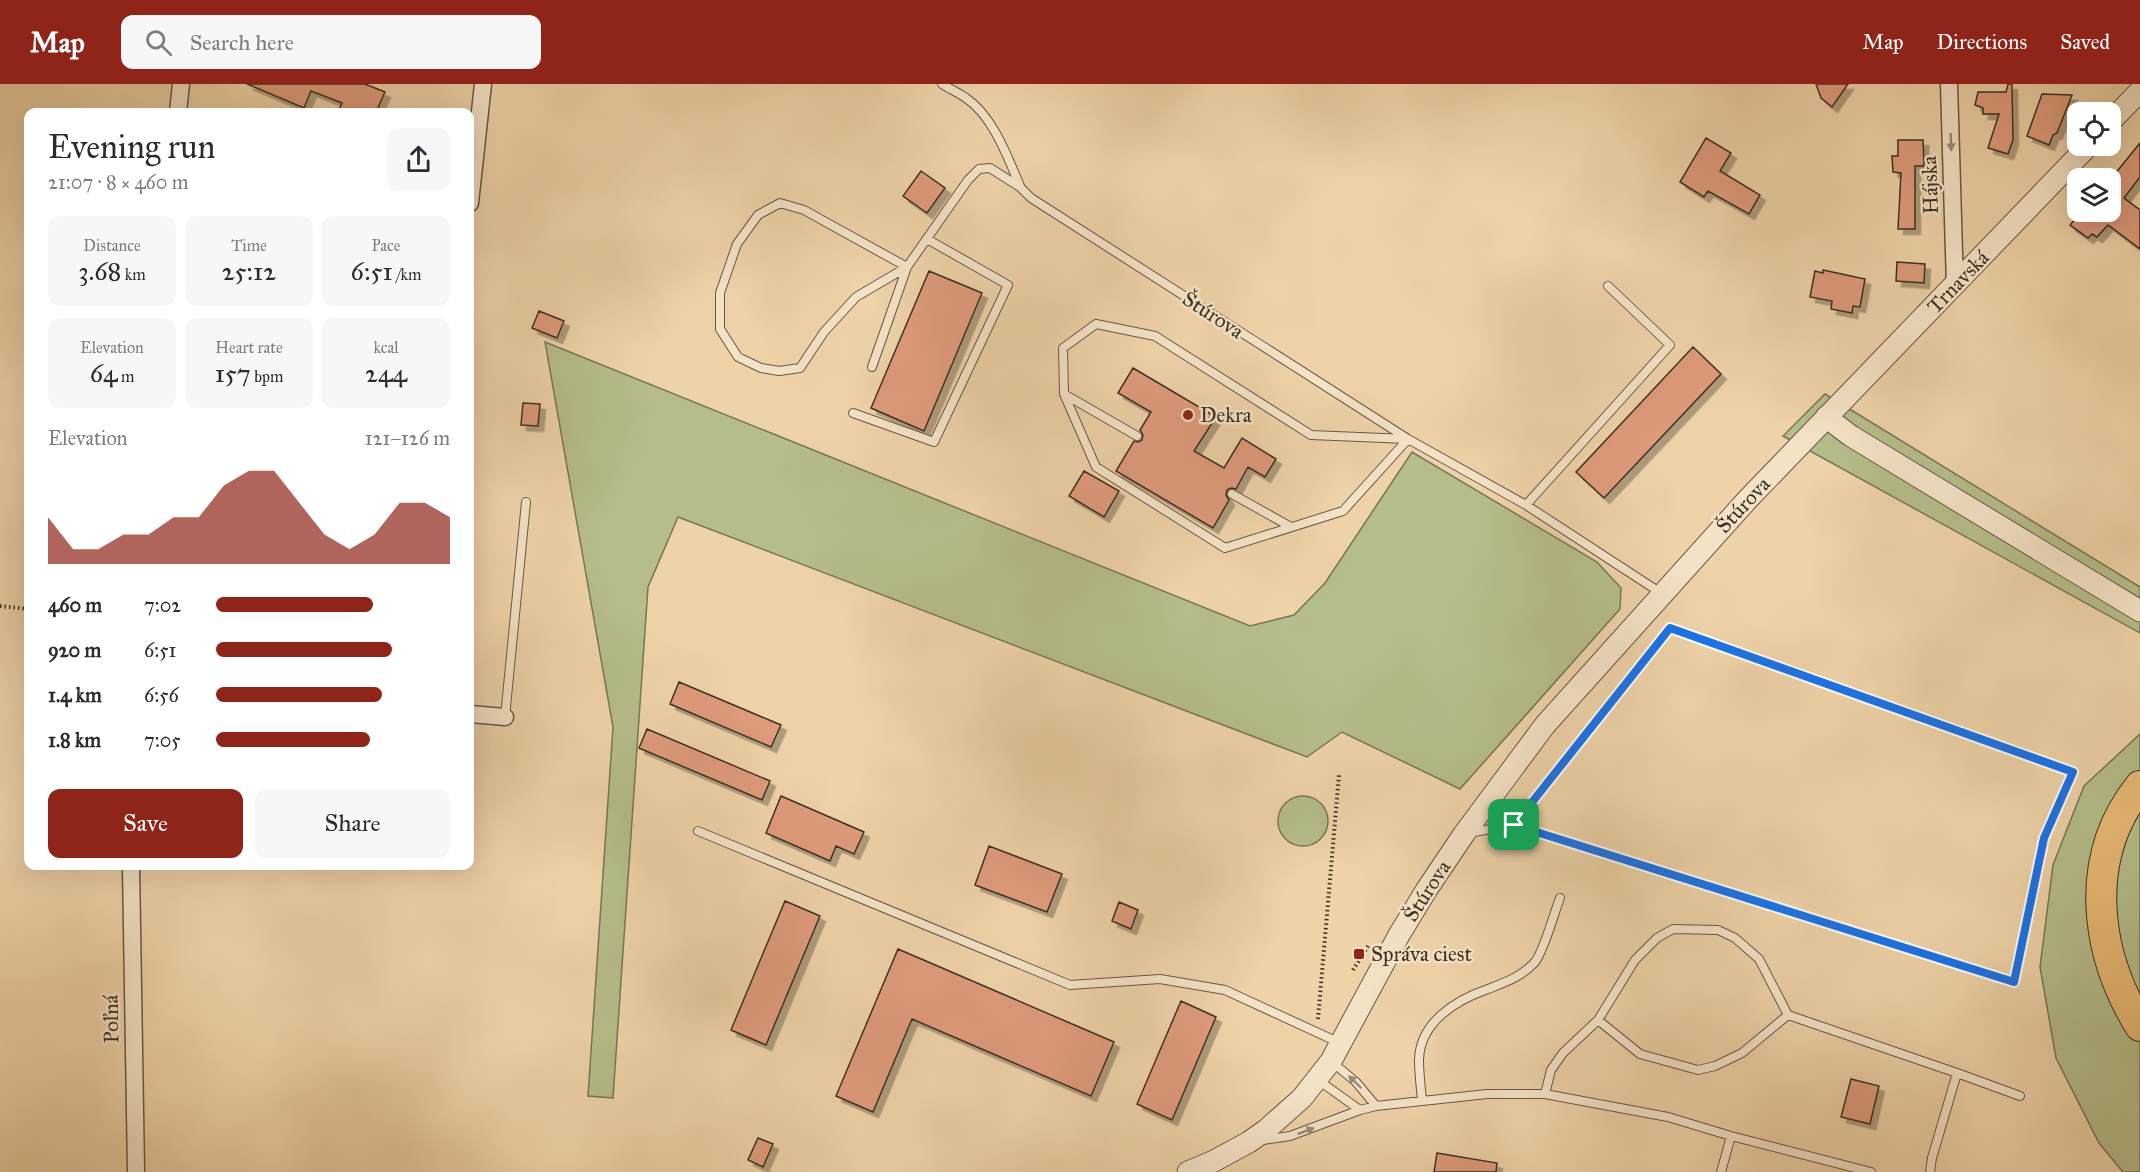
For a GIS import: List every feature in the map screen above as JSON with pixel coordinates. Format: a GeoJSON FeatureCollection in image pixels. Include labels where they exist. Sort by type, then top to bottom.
{"type":"FeatureCollection","features":[{"type":"Feature","properties":{"kind":"highway"},"geometry":{"type":"LineString","coordinates":[[2140,786],[2130,798],[2115,826],[2102,879],[2101,904],[2103,934],[2111,965],[2140,1026]]}},
{"type":"Feature","properties":{"kind":"highway"},"geometry":{"type":"LineString","coordinates":[[2140,809],[2128,828],[2116,884],[2116,917],[2122,947],[2140,989]]}},
{"type":"Feature","properties":{"kind":"street"},"geometry":{"type":"LineString","coordinates":[[178,108],[181,84]]}},
{"type":"Feature","properties":{"kind":"street"},"geometry":{"type":"LineString","coordinates":[[474,166],[483,84]]}},
{"type":"Feature","properties":{"kind":"street","name":"Hájska"},"geometry":{"type":"LineString","coordinates":[[1949,84],[1955,286]]}},
{"type":"Feature","properties":{"kind":"street"},"geometry":{"type":"LineString","coordinates":[[2121,110],[2140,90]]}},
{"type":"Feature","properties":{"kind":"street","name":"Trnavská"},"geometry":{"type":"LineString","coordinates":[[1826,417],[2078,156]]}},
{"type":"Feature","properties":{"kind":"street"},"geometry":{"type":"LineString","coordinates":[[1826,417],[1851,436],[2140,611]]}},
{"type":"Feature","properties":{"kind":"street","name":"Štúrova"},"geometry":{"type":"LineString","coordinates":[[1188,1172],[1249,1142],[1284,1115],[1318,1080],[1336,1052],[1399,935],[1464,834],[1545,725],[1661,593],[1826,417]]}},
{"type":"Feature","properties":{"kind":"street"},"geometry":{"type":"LineString","coordinates":[[474,714],[505,717]]}},
{"type":"Feature","properties":{"kind":"street","name":"Poľná"},"geometry":{"type":"LineString","coordinates":[[131,870],[136,1172]]}},
{"type":"Feature","properties":{"kind":"lane"},"geometry":{"type":"LineString","coordinates":[[942,84],[968,99],[988,121],[1002,145],[1020,187]]}},
{"type":"Feature","properties":{"kind":"lane","name":"Štúrova"},"geometry":{"type":"LineString","coordinates":[[907,267],[968,180],[979,169],[990,168],[1020,187],[1031,198],[1407,439],[1526,505],[1661,593]]}},
{"type":"Feature","properties":{"kind":"lane"},"geometry":{"type":"LineString","coordinates":[[780,204],[804,210],[907,267],[856,297],[824,332],[800,368],[779,371],[761,368],[738,357],[720,329],[720,293],[737,244],[758,215],[780,204]]}},
{"type":"Feature","properties":{"kind":"lane"},"geometry":{"type":"LineString","coordinates":[[853,413],[934,442],[1008,285],[927,239]]}},
{"type":"Feature","properties":{"kind":"lane"},"geometry":{"type":"LineString","coordinates":[[872,367],[907,267]]}},
{"type":"Feature","properties":{"kind":"lane"},"geometry":{"type":"LineString","coordinates":[[1526,505],[1670,345],[1608,285]]}},
{"type":"Feature","properties":{"kind":"lane","name":"Štúrova"},"geometry":{"type":"LineString","coordinates":[[1064,394],[1063,348],[1096,324],[1155,336],[1311,435],[1407,439]]}},
{"type":"Feature","properties":{"kind":"lane"},"geometry":{"type":"LineString","coordinates":[[1064,394],[1096,467],[1225,548],[1343,511],[1407,439]]}},
{"type":"Feature","properties":{"kind":"lane"},"geometry":{"type":"LineString","coordinates":[[1064,394],[1137,436]]}},
{"type":"Feature","properties":{"kind":"lane"},"geometry":{"type":"LineString","coordinates":[[1233,494],[1291,527]]}},
{"type":"Feature","properties":{"kind":"lane"},"geometry":{"type":"LineString","coordinates":[[505,717],[526,502]]}},
{"type":"Feature","properties":{"kind":"lane"},"geometry":{"type":"LineString","coordinates":[[1464,834],[1514,825],[2014,982],[2044,838],[2073,772],[1670,628],[1514,825]]}},
{"type":"Feature","properties":{"kind":"lane"},"geometry":{"type":"LineString","coordinates":[[698,831],[1070,985],[1160,979],[1225,990],[1317,1032],[1336,1052],[1376,1106]]}},
{"type":"Feature","properties":{"kind":"lane"},"geometry":{"type":"LineString","coordinates":[[1422,1101],[1419,1059],[1422,1045],[1430,1028],[1455,1003],[1486,989],[1509,982],[1537,960],[1560,898]]}},
{"type":"Feature","properties":{"kind":"lane"},"geometry":{"type":"LineString","coordinates":[[1545,1095],[1551,1070],[1563,1053],[1598,1020],[1635,960],[1657,938],[1673,929],[1718,930],[1735,938],[1759,959],[1788,1016],[2020,1096]]}},
{"type":"Feature","properties":{"kind":"lane"},"geometry":{"type":"LineString","coordinates":[[1598,1020],[1640,1054],[1698,1070],[1715,1066],[1743,1053],[1788,1016]]}},
{"type":"Feature","properties":{"kind":"lane"},"geometry":{"type":"LineString","coordinates":[[1930,1172],[1957,1073]]}},
{"type":"Feature","properties":{"kind":"lane"},"geometry":{"type":"LineString","coordinates":[[1318,1080],[1360,1110]]}},
{"type":"Feature","properties":{"kind":"lane"},"geometry":{"type":"LineString","coordinates":[[1249,1142],[1290,1136],[1376,1106],[1487,1094],[1545,1095],[1668,1117],[1731,1136],[1871,1172]]}},
{"type":"Feature","properties":{"kind":"lane"},"geometry":{"type":"LineString","coordinates":[[1721,1172],[1731,1136]]}},
{"type":"Feature","properties":{"kind":"path"},"geometry":{"type":"LineString","coordinates":[[0,606],[24,609]]}},
{"type":"Feature","properties":{"kind":"path"},"geometry":{"type":"LineString","coordinates":[[1317,1032],[1339,775]]}},
{"type":"Feature","properties":{"kind":"green space"},"geometry":{"type":"Polygon","coordinates":[[[545,342],[1250,626],[1294,615],[1325,583],[1412,452],[1597,562],[1621,588],[1620,609],[1460,789],[1342,732],[1307,757],[678,517],[648,587],[613,1098],[588,1096],[613,727],[545,342]]]}},
{"type":"Feature","properties":{"kind":"green space"},"geometry":{"type":"Polygon","coordinates":[[[1825,394],[2140,587],[2140,633],[1783,436],[1825,394]]]}},
{"type":"Feature","properties":{"kind":"green space"},"geometry":{"type":"Polygon","coordinates":[[[2140,734],[2140,1172],[2123,1172],[2099,1143],[2056,1058],[2040,967],[2053,865],[2084,786],[2140,734]]]}},
{"type":"Feature","properties":{"kind":"green space"},"geometry":{"type":"Polygon","coordinates":[[[1303,796],[1312,798],[1323,807],[1328,821],[1326,830],[1317,841],[1303,846],[1294,844],[1283,835],[1278,821],[1280,812],[1289,801],[1303,796]]]}},
{"type":"Feature","properties":{"kind":"building"},"geometry":{"type":"Polygon","coordinates":[[[247,84],[365,84],[385,92],[378,108],[340,108],[342,103],[311,91],[304,108],[247,84]]]}},
{"type":"Feature","properties":{"kind":"building"},"geometry":{"type":"Polygon","coordinates":[[[1816,84],[1848,84],[1832,107],[1821,98],[1816,84]]]}},
{"type":"Feature","properties":{"kind":"building"},"geometry":{"type":"Polygon","coordinates":[[[2008,84],[2012,84],[2013,140],[2008,154],[1988,148],[1999,114],[1983,114],[1983,108],[1975,105],[1978,92],[2006,92],[2008,84]]]}},
{"type":"Feature","properties":{"kind":"building"},"geometry":{"type":"Polygon","coordinates":[[[2042,94],[2072,95],[2069,102],[2067,102],[2057,133],[2053,135],[2049,145],[2027,136],[2042,94]]]}},
{"type":"Feature","properties":{"kind":"building"},"geometry":{"type":"Polygon","coordinates":[[[1706,138],[1731,153],[1720,171],[1760,195],[1749,214],[1708,191],[1704,197],[1680,182],[1706,138]]]}},
{"type":"Feature","properties":{"kind":"building"},"geometry":{"type":"Polygon","coordinates":[[[1898,140],[1923,140],[1924,166],[1915,166],[1915,229],[1898,229],[1901,173],[1893,172],[1892,156],[1898,156],[1898,140]]]}},
{"type":"Feature","properties":{"kind":"building"},"geometry":{"type":"Polygon","coordinates":[[[2140,143],[2140,177],[2124,198],[2140,210],[2140,249],[2108,225],[2097,237],[2092,234],[2088,238],[2070,225],[2073,222],[2121,222],[2120,168],[2140,143]]]}},
{"type":"Feature","properties":{"kind":"building"},"geometry":{"type":"Polygon","coordinates":[[[921,171],[945,188],[927,213],[903,196],[921,171]]]}},
{"type":"Feature","properties":{"kind":"building"},"geometry":{"type":"Polygon","coordinates":[[[1897,262],[1925,264],[1924,283],[1896,281],[1897,262]]]}},
{"type":"Feature","properties":{"kind":"building"},"geometry":{"type":"Polygon","coordinates":[[[1823,270],[1865,279],[1860,307],[1853,306],[1852,313],[1831,309],[1832,301],[1810,297],[1815,271],[1823,273],[1823,270]]]}},
{"type":"Feature","properties":{"kind":"building"},"geometry":{"type":"Polygon","coordinates":[[[929,271],[982,293],[924,431],[871,408],[929,271]]]}},
{"type":"Feature","properties":{"kind":"building"},"geometry":{"type":"Polygon","coordinates":[[[539,311],[564,321],[557,338],[532,328],[539,311]]]}},
{"type":"Feature","properties":{"kind":"building"},"geometry":{"type":"Polygon","coordinates":[[[1693,347],[1721,374],[1604,498],[1576,472],[1693,347]]]}},
{"type":"Feature","properties":{"kind":"building"},"geometry":{"type":"Polygon","coordinates":[[[1133,368],[1216,417],[1194,451],[1224,468],[1242,438],[1276,459],[1265,477],[1248,467],[1236,489],[1227,490],[1226,495],[1229,500],[1213,528],[1116,471],[1134,441],[1142,440],[1143,435],[1140,430],[1151,412],[1118,393],[1133,368]]]}},
{"type":"Feature","properties":{"kind":"building"},"geometry":{"type":"Polygon","coordinates":[[[523,403],[540,404],[538,426],[521,425],[523,403]]]}},
{"type":"Feature","properties":{"kind":"building"},"geometry":{"type":"Polygon","coordinates":[[[1084,471],[1119,491],[1104,517],[1069,496],[1084,471]]]}},
{"type":"Feature","properties":{"kind":"building"},"geometry":{"type":"Polygon","coordinates":[[[679,682],[781,725],[771,747],[670,704],[679,682]]]}},
{"type":"Feature","properties":{"kind":"building"},"geometry":{"type":"Polygon","coordinates":[[[647,729],[770,781],[762,800],[639,748],[647,729]]]}},
{"type":"Feature","properties":{"kind":"building"},"geometry":{"type":"Polygon","coordinates":[[[781,796],[864,832],[854,854],[836,846],[830,861],[766,833],[781,796]]]}},
{"type":"Feature","properties":{"kind":"building"},"geometry":{"type":"Polygon","coordinates":[[[989,846],[1062,874],[1047,912],[975,885],[989,846]]]}},
{"type":"Feature","properties":{"kind":"building"},"geometry":{"type":"Polygon","coordinates":[[[785,901],[820,916],[766,1045],[731,1030],[785,901]]]}},
{"type":"Feature","properties":{"kind":"building"},"geometry":{"type":"Polygon","coordinates":[[[1119,902],[1138,910],[1131,929],[1112,921],[1119,902]]]}},
{"type":"Feature","properties":{"kind":"building"},"geometry":{"type":"Polygon","coordinates":[[[898,949],[1114,1042],[1091,1096],[912,1019],[873,1112],[836,1096],[898,949]]]}},
{"type":"Feature","properties":{"kind":"building"},"geometry":{"type":"Polygon","coordinates":[[[1181,1001],[1216,1017],[1172,1120],[1137,1104],[1181,1001]]]}},
{"type":"Feature","properties":{"kind":"building"},"geometry":{"type":"Polygon","coordinates":[[[1851,1079],[1879,1086],[1870,1124],[1841,1117],[1851,1079]]]}},
{"type":"Feature","properties":{"kind":"building"},"geometry":{"type":"Polygon","coordinates":[[[758,1138],[773,1144],[763,1167],[748,1160],[758,1138]]]}},
{"type":"Feature","properties":{"kind":"building"},"geometry":{"type":"Polygon","coordinates":[[[1437,1153],[1497,1163],[1496,1172],[1434,1172],[1437,1153]]]}},
{"type":"Feature","properties":{"kind":"place","name":"Dekra"},"geometry":{"type":"Point","coordinates":[1188,415]}},
{"type":"Feature","properties":{"kind":"place","name":"Správa ciest"},"geometry":{"type":"Point","coordinates":[1359,954]}},
{"type":"Feature","properties":{"kind":"route"},"geometry":{"type":"LineString","coordinates":[[1670,628],[2073,772],[2044,838],[2014,982],[1514,825],[1670,628]]}}]}
